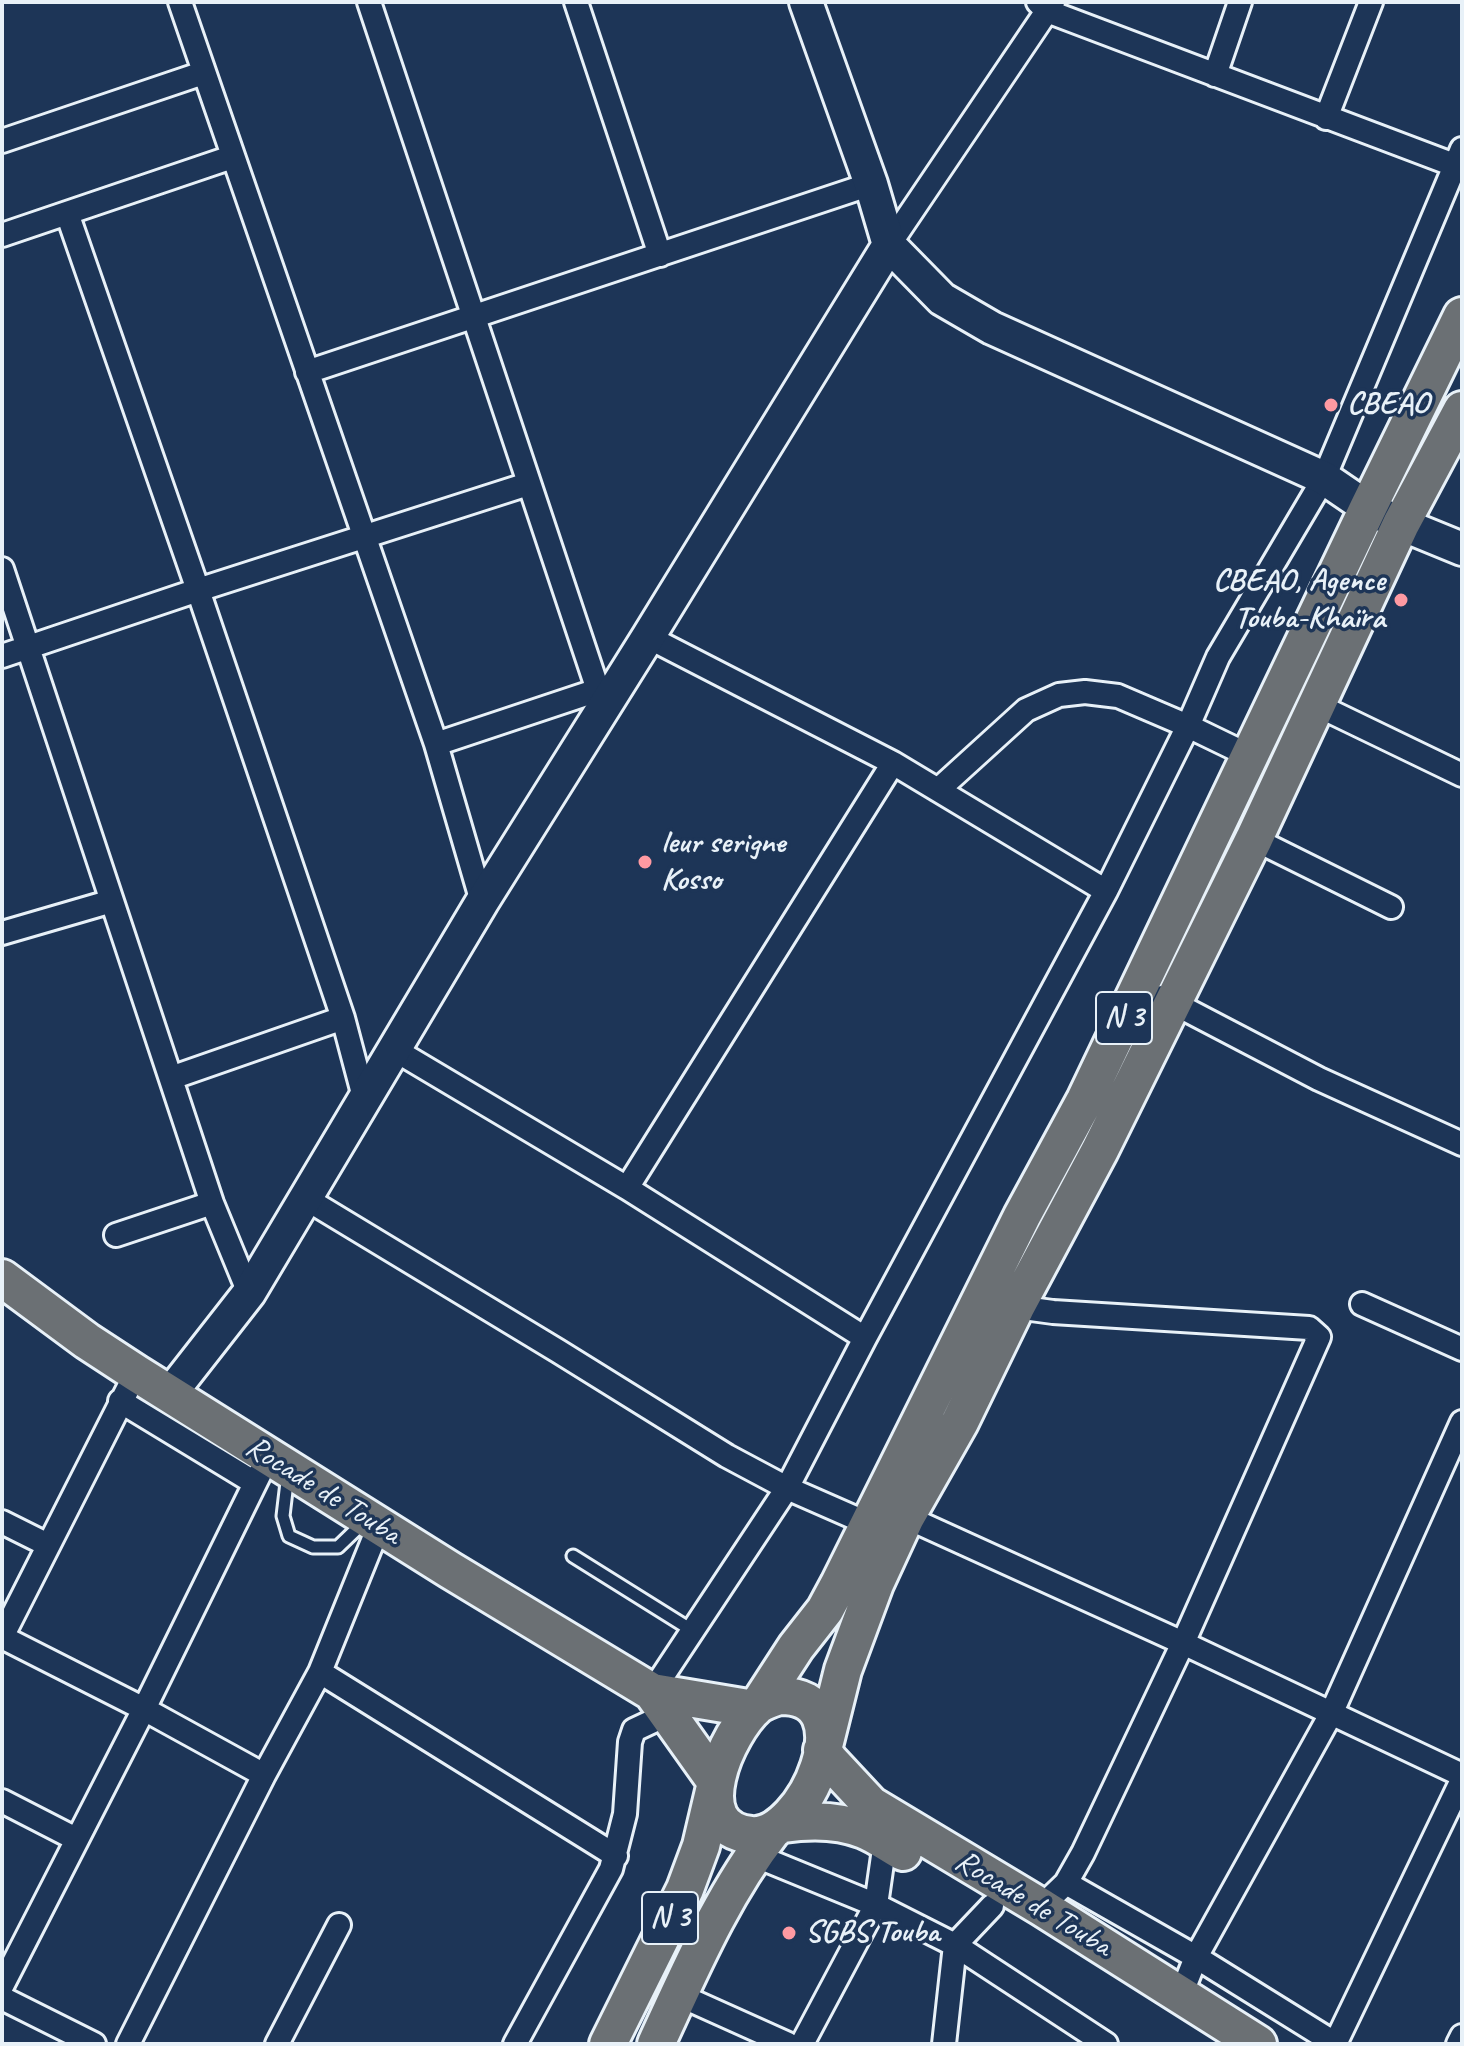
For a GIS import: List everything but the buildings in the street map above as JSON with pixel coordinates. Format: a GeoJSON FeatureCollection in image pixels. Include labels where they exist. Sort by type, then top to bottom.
{"type":"FeatureCollection","features":[{"type":"Feature","properties":{"kind":"main road","name":"N 3"},"geometry":{"type":"LineString","coordinates":[[756,1707],[825,1610],[1022,1216],[1085,1100],[1462,316]]}},
{"type":"Feature","properties":{"kind":"main road","name":"N 3"},"geometry":{"type":"LineString","coordinates":[[824,1746],[843,1670],[875,1584],[906,1517],[960,1422],[1016,1307],[1100,1150],[1254,839],[1401,524],[1462,410]]}},
{"type":"Feature","properties":{"kind":"main road","name":"Rocade de Touba"},"geometry":{"type":"LineString","coordinates":[[2,1278],[75,1332],[128,1387],[170,1394],[271,1470],[373,1522],[660,1703],[716,1783]]}},
{"type":"Feature","properties":{"kind":"main road"},"geometry":{"type":"LineString","coordinates":[[779,1696],[804,1702],[818,1713],[822,1721],[824,1746],[811,1784],[798,1805],[770,1837],[738,1832],[717,1810],[714,1793],[726,1752],[738,1728],[756,1707],[779,1696]]}},
{"type":"Feature","properties":{"kind":"main road","name":"Rocade de Touba"},"geometry":{"type":"LineString","coordinates":[[660,1703],[756,1707]]}},
{"type":"Feature","properties":{"kind":"main road","name":"Rocade de Touba"},"geometry":{"type":"LineString","coordinates":[[824,1746],[830,1761],[871,1805],[1054,1895],[1181,1995],[1258,2044]]}},
{"type":"Feature","properties":{"kind":"main road","name":"N 3"},"geometry":{"type":"LineString","coordinates":[[608,2044],[685,1889],[701,1846],[716,1783]]}},
{"type":"Feature","properties":{"kind":"main road","name":"Rocade de Touba"},"geometry":{"type":"LineString","coordinates":[[770,1837],[806,1822],[837,1823],[864,1830],[957,1881],[992,1906],[1046,1936],[1215,2044]]}},
{"type":"Feature","properties":{"kind":"main road","name":"N 3"},"geometry":{"type":"LineString","coordinates":[[656,2044],[727,1899],[770,1837]]}},
{"type":"Feature","properties":{"kind":"street"},"geometry":{"type":"LineString","coordinates":[[180,2],[436,744],[482,902]]}},
{"type":"Feature","properties":{"kind":"street"},"geometry":{"type":"LineString","coordinates":[[369,2],[601,698]]}},
{"type":"Feature","properties":{"kind":"street"},"geometry":{"type":"LineString","coordinates":[[576,2],[660,255]]}},
{"type":"Feature","properties":{"kind":"street"},"geometry":{"type":"LineString","coordinates":[[806,2],[871,184],[889,245],[942,299],[992,328],[1324,478],[1368,508],[1462,549]]}},
{"type":"Feature","properties":{"kind":"street"},"geometry":{"type":"LineString","coordinates":[[1215,75],[1240,2]]}},
{"type":"Feature","properties":{"kind":"street"},"geometry":{"type":"LineString","coordinates":[[1326,118],[1371,2]]}},
{"type":"Feature","properties":{"kind":"street"},"geometry":{"type":"LineString","coordinates":[[170,1394],[249,1293],[601,698],[648,637],[889,245],[1046,5],[1326,118],[1460,161],[1324,478],[1218,657],[1188,726],[1106,891],[787,1488],[693,1631],[660,1703],[634,1730],[630,1742],[625,1814],[616,1856],[515,2044]]}},
{"type":"Feature","properties":{"kind":"street"},"geometry":{"type":"LineString","coordinates":[[2,141],[203,73]]}},
{"type":"Feature","properties":{"kind":"street"},"geometry":{"type":"LineString","coordinates":[[2,235],[232,157]]}},
{"type":"Feature","properties":{"kind":"street"},"geometry":{"type":"LineString","coordinates":[[307,372],[871,184]]}},
{"type":"Feature","properties":{"kind":"street"},"geometry":{"type":"LineString","coordinates":[[67,213],[343,1018],[365,1101]]}},
{"type":"Feature","properties":{"kind":"street"},"geometry":{"type":"LineString","coordinates":[[2,656],[528,484]]}},
{"type":"Feature","properties":{"kind":"street"},"geometry":{"type":"LineString","coordinates":[[2,569],[212,1203],[249,1293]]}},
{"type":"Feature","properties":{"kind":"street"},"geometry":{"type":"LineString","coordinates":[[648,637],[893,763],[1106,891]]}},
{"type":"Feature","properties":{"kind":"street"},"geometry":{"type":"LineString","coordinates":[[938,790],[1026,710],[1059,695],[1085,692],[1118,696],[1250,756]]}},
{"type":"Feature","properties":{"kind":"street"},"geometry":{"type":"LineString","coordinates":[[436,744],[601,698]]}},
{"type":"Feature","properties":{"kind":"street"},"geometry":{"type":"LineString","coordinates":[[1317,705],[1462,775]]}},
{"type":"Feature","properties":{"kind":"street"},"geometry":{"type":"LineString","coordinates":[[627,1188],[893,763]]}},
{"type":"Feature","properties":{"kind":"street"},"geometry":{"type":"LineString","coordinates":[[1254,839],[1391,907]]}},
{"type":"Feature","properties":{"kind":"street"},"geometry":{"type":"LineString","coordinates":[[2,933],[112,901]]}},
{"type":"Feature","properties":{"kind":"street"},"geometry":{"type":"LineString","coordinates":[[1140,985],[1319,1079],[1462,1144]]}},
{"type":"Feature","properties":{"kind":"street"},"geometry":{"type":"LineString","coordinates":[[171,1078],[343,1018]]}},
{"type":"Feature","properties":{"kind":"street"},"geometry":{"type":"LineString","coordinates":[[395,1050],[627,1188],[865,1338]]}},
{"type":"Feature","properties":{"kind":"street"},"geometry":{"type":"LineString","coordinates":[[305,1198],[727,1456],[787,1488],[869,1524]]}},
{"type":"Feature","properties":{"kind":"street"},"geometry":{"type":"LineString","coordinates":[[116,1235],[212,1203]]}},
{"type":"Feature","properties":{"kind":"street"},"geometry":{"type":"LineString","coordinates":[[1362,1304],[1462,1349]]}},
{"type":"Feature","properties":{"kind":"street"},"geometry":{"type":"LineString","coordinates":[[906,1517],[1183,1643],[1462,1778],[1335,2044],[1196,1957],[1054,1895],[1083,1853],[1183,1643],[1319,1337],[1309,1328],[1016,1307]]}},
{"type":"Feature","properties":{"kind":"street"},"geometry":{"type":"LineString","coordinates":[[2,1986],[76,1839],[144,1709],[271,1470],[128,1387],[2,1637],[144,1709],[264,1775]]}},
{"type":"Feature","properties":{"kind":"street"},"geometry":{"type":"LineString","coordinates":[[1181,1995],[1196,1957],[1331,1714],[1462,1422]]}},
{"type":"Feature","properties":{"kind":"street"},"geometry":{"type":"LineString","coordinates":[[2,1522],[48,1545]]}},
{"type":"Feature","properties":{"kind":"street"},"geometry":{"type":"LineString","coordinates":[[128,2044],[264,1775],[320,1672],[373,1522]]}},
{"type":"Feature","properties":{"kind":"street"},"geometry":{"type":"LineString","coordinates":[[320,1672],[616,1856]]}},
{"type":"Feature","properties":{"kind":"street"},"geometry":{"type":"LineString","coordinates":[[2,1801],[76,1839]]}},
{"type":"Feature","properties":{"kind":"street"},"geometry":{"type":"LineString","coordinates":[[770,1837],[876,1905],[955,1945],[1106,2044]]}},
{"type":"Feature","properties":{"kind":"street"},"geometry":{"type":"LineString","coordinates":[[802,2044],[876,1905],[885,1842]]}},
{"type":"Feature","properties":{"kind":"street"},"geometry":{"type":"LineString","coordinates":[[944,2044],[955,1945],[992,1906]]}},
{"type":"Feature","properties":{"kind":"street"},"geometry":{"type":"LineString","coordinates":[[277,2044],[339,1925]]}},
{"type":"Feature","properties":{"kind":"street"},"geometry":{"type":"LineString","coordinates":[[679,1995],[788,2044]]}},
{"type":"Feature","properties":{"kind":"street"},"geometry":{"type":"LineString","coordinates":[[2,1998],[94,2044]]}},
{"type":"Feature","properties":{"kind":"street"},"geometry":{"type":"LineString","coordinates":[[1458,2044],[1462,2036]]}},
{"type":"Feature","properties":{"kind":"lane"},"geometry":{"type":"LineString","coordinates":[[271,1470],[289,1536],[313,1547],[338,1547],[373,1522]]}},
{"type":"Feature","properties":{"kind":"lane"},"geometry":{"type":"LineString","coordinates":[[573,1556],[693,1631]]}},
{"type":"Feature","properties":{"kind":"place","name":"CBEAO"},"geometry":{"type":"Point","coordinates":[1331,405]}},
{"type":"Feature","properties":{"kind":"place","name":"CBEAO, Agence Touba-Khaïra"},"geometry":{"type":"Point","coordinates":[1401,600]}},
{"type":"Feature","properties":{"kind":"place","name":"leur serigne Kosso"},"geometry":{"type":"Point","coordinates":[645,862]}},
{"type":"Feature","properties":{"kind":"place","name":"SGBS Touba"},"geometry":{"type":"Point","coordinates":[789,1933]}}]}
